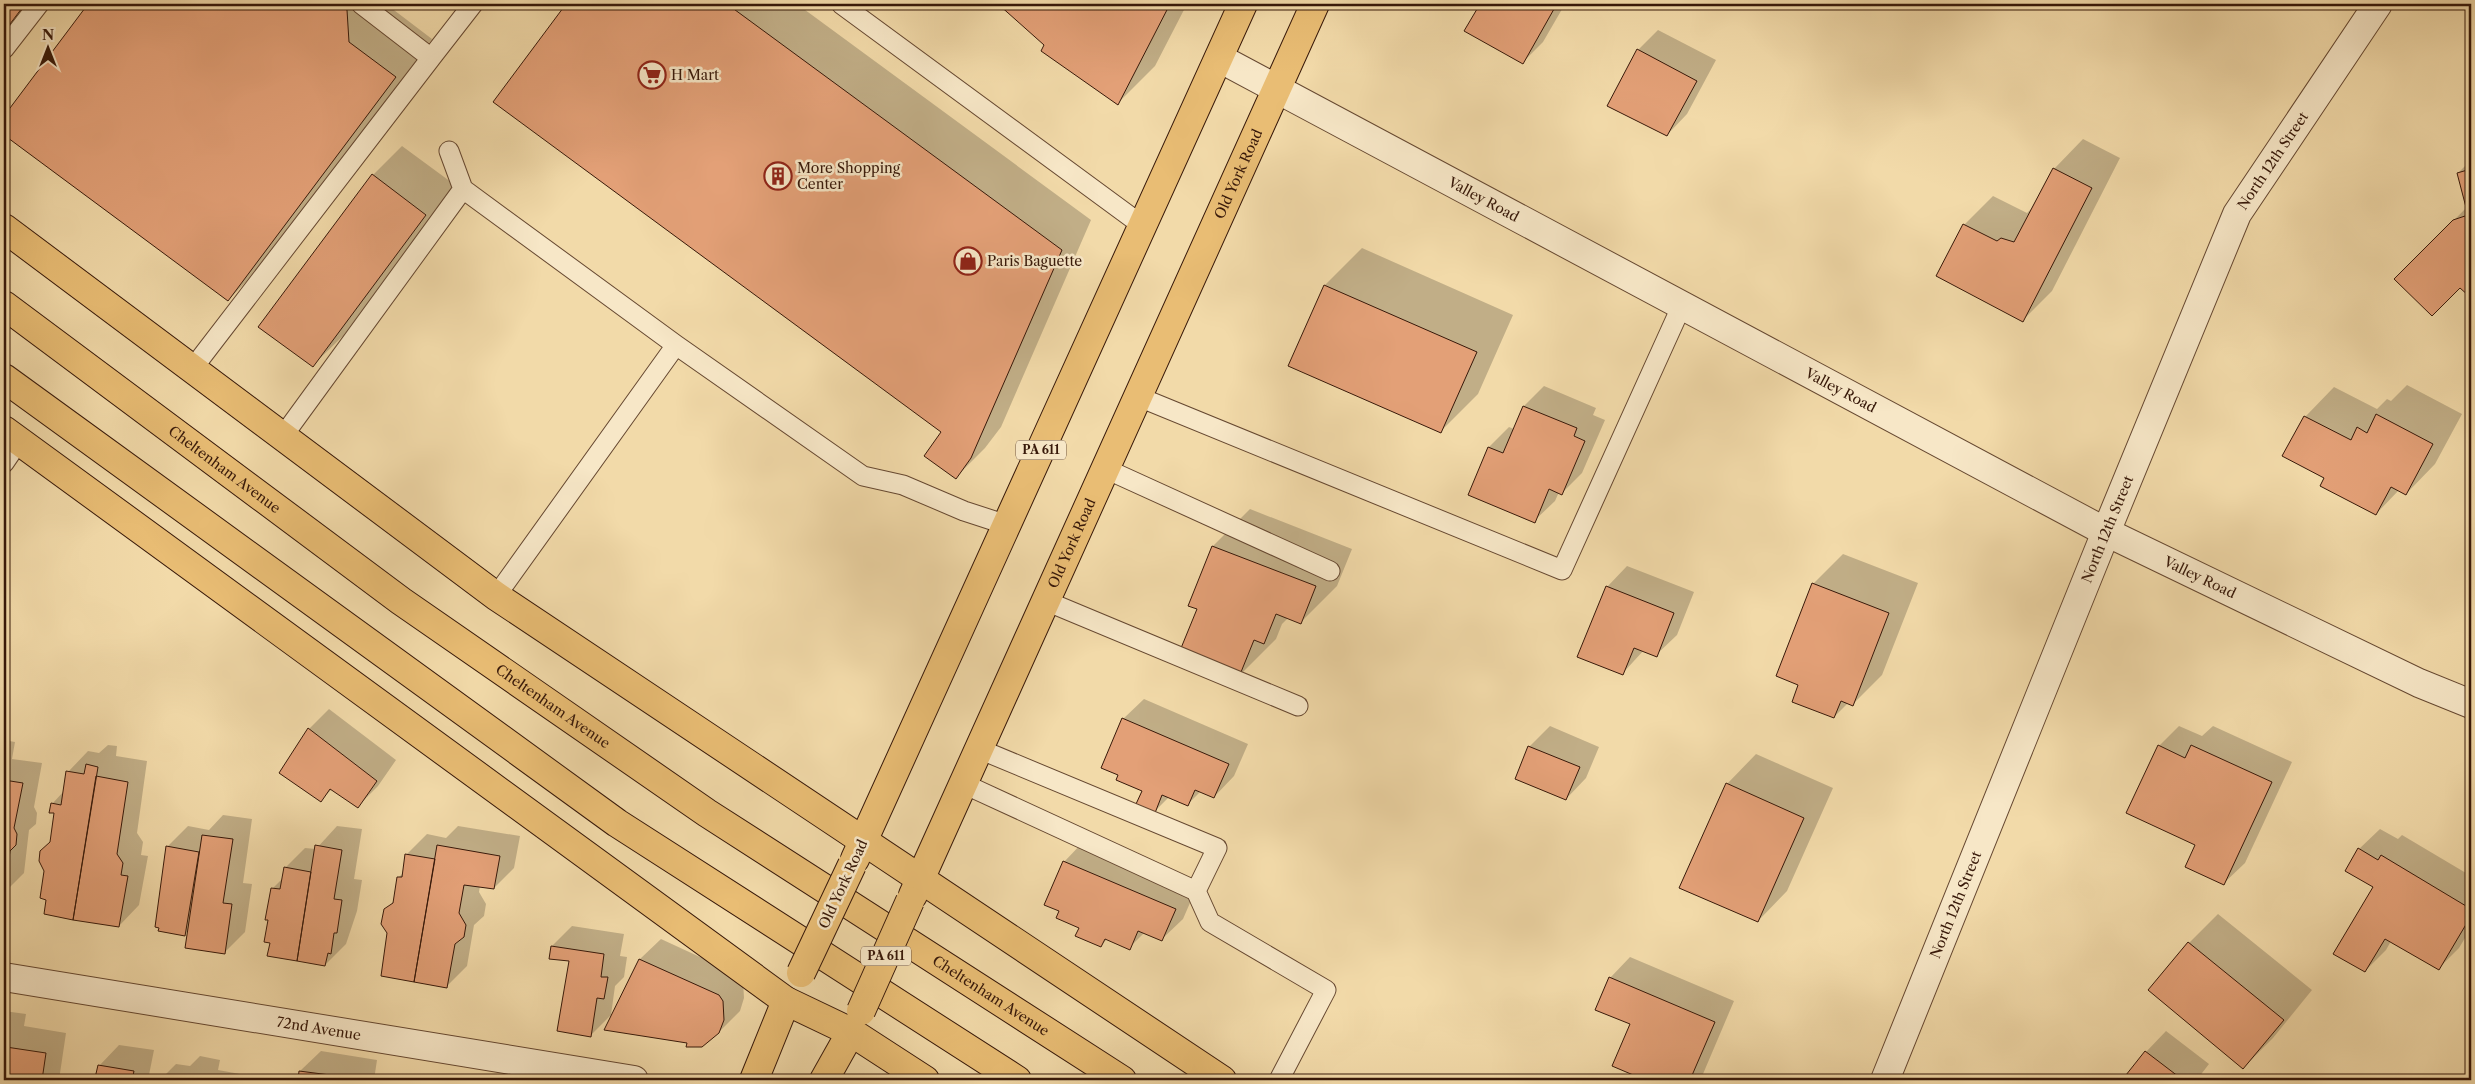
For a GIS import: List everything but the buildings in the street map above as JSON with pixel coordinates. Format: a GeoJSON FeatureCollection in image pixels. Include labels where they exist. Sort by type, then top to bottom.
{"type":"FeatureCollection","features":[{"type":"Feature","properties":{"kind":"main road","name":"Old York Road"},"geometry":{"type":"LineString","coordinates":[[754,1080],[786,1001],[858,854],[1243,4]]}},
{"type":"Feature","properties":{"kind":"main road","name":"Old York Road"},"geometry":{"type":"LineString","coordinates":[[824,1080],[856,1022],[1315,4]]}},
{"type":"Feature","properties":{"kind":"main road"},"geometry":{"type":"LineString","coordinates":[[4,228],[496,596],[858,854],[1222,1080]]}},
{"type":"Feature","properties":{"kind":"main road","name":"Cheltenham Avenue"},"geometry":{"type":"LineString","coordinates":[[4,305],[401,601],[707,812],[1122,1080]]}},
{"type":"Feature","properties":{"kind":"main road"},"geometry":{"type":"LineString","coordinates":[[4,378],[616,824],[1017,1080]]}},
{"type":"Feature","properties":{"kind":"main road"},"geometry":{"type":"LineString","coordinates":[[11,435],[786,1001],[856,1022],[925,1080]]}},
{"type":"Feature","properties":{"kind":"street","name":"North 12th Street"},"geometry":{"type":"LineString","coordinates":[[1885,1080],[2106,532],[2237,214],[2378,4]]}},
{"type":"Feature","properties":{"kind":"street","name":"Valley Road"},"geometry":{"type":"LineString","coordinates":[[1219,58],[2106,532],[2419,684],[2471,704]]}},
{"type":"Feature","properties":{"kind":"street","name":"72nd Avenue"},"geometry":{"type":"LineString","coordinates":[[4,977],[634,1080]]}},
{"type":"Feature","properties":{"kind":"lane"},"geometry":{"type":"LineString","coordinates":[[4,49],[39,4]]}},
{"type":"Feature","properties":{"kind":"lane"},"geometry":{"type":"LineString","coordinates":[[361,4],[431,58]]}},
{"type":"Feature","properties":{"kind":"lane"},"geometry":{"type":"LineString","coordinates":[[192,368],[473,4]]}},
{"type":"Feature","properties":{"kind":"lane"},"geometry":{"type":"LineString","coordinates":[[841,4],[1143,226]]}},
{"type":"Feature","properties":{"kind":"lane"},"geometry":{"type":"LineString","coordinates":[[449,151],[463,189],[676,345],[863,476],[903,485],[1007,525]]}},
{"type":"Feature","properties":{"kind":"lane"},"geometry":{"type":"LineString","coordinates":[[283,436],[463,189]]}},
{"type":"Feature","properties":{"kind":"lane"},"geometry":{"type":"LineString","coordinates":[[1139,397],[1562,570],[1682,305]]}},
{"type":"Feature","properties":{"kind":"lane"},"geometry":{"type":"LineString","coordinates":[[496,596],[676,345]]}},
{"type":"Feature","properties":{"kind":"lane"},"geometry":{"type":"LineString","coordinates":[[4,463],[11,435]]}},
{"type":"Feature","properties":{"kind":"lane"},"geometry":{"type":"LineString","coordinates":[[1106,469],[1330,571]]}},
{"type":"Feature","properties":{"kind":"lane"},"geometry":{"type":"LineString","coordinates":[[1046,601],[1298,706]]}},
{"type":"Feature","properties":{"kind":"lane"},"geometry":{"type":"LineString","coordinates":[[979,749],[1217,848],[1196,891]]}},
{"type":"Feature","properties":{"kind":"lane"},"geometry":{"type":"LineString","coordinates":[[964,784],[1196,891],[1210,922],[1326,990],[1279,1080]]}},
{"type":"Feature","properties":{"kind":"place","name":"H Mart"},"geometry":{"type":"Point","coordinates":[652,75]}},
{"type":"Feature","properties":{"kind":"place","name":"More Shopping Center"},"geometry":{"type":"Point","coordinates":[778,176]}},
{"type":"Feature","properties":{"kind":"place","name":"Paris Baguette"},"geometry":{"type":"Point","coordinates":[968,261]}}]}
